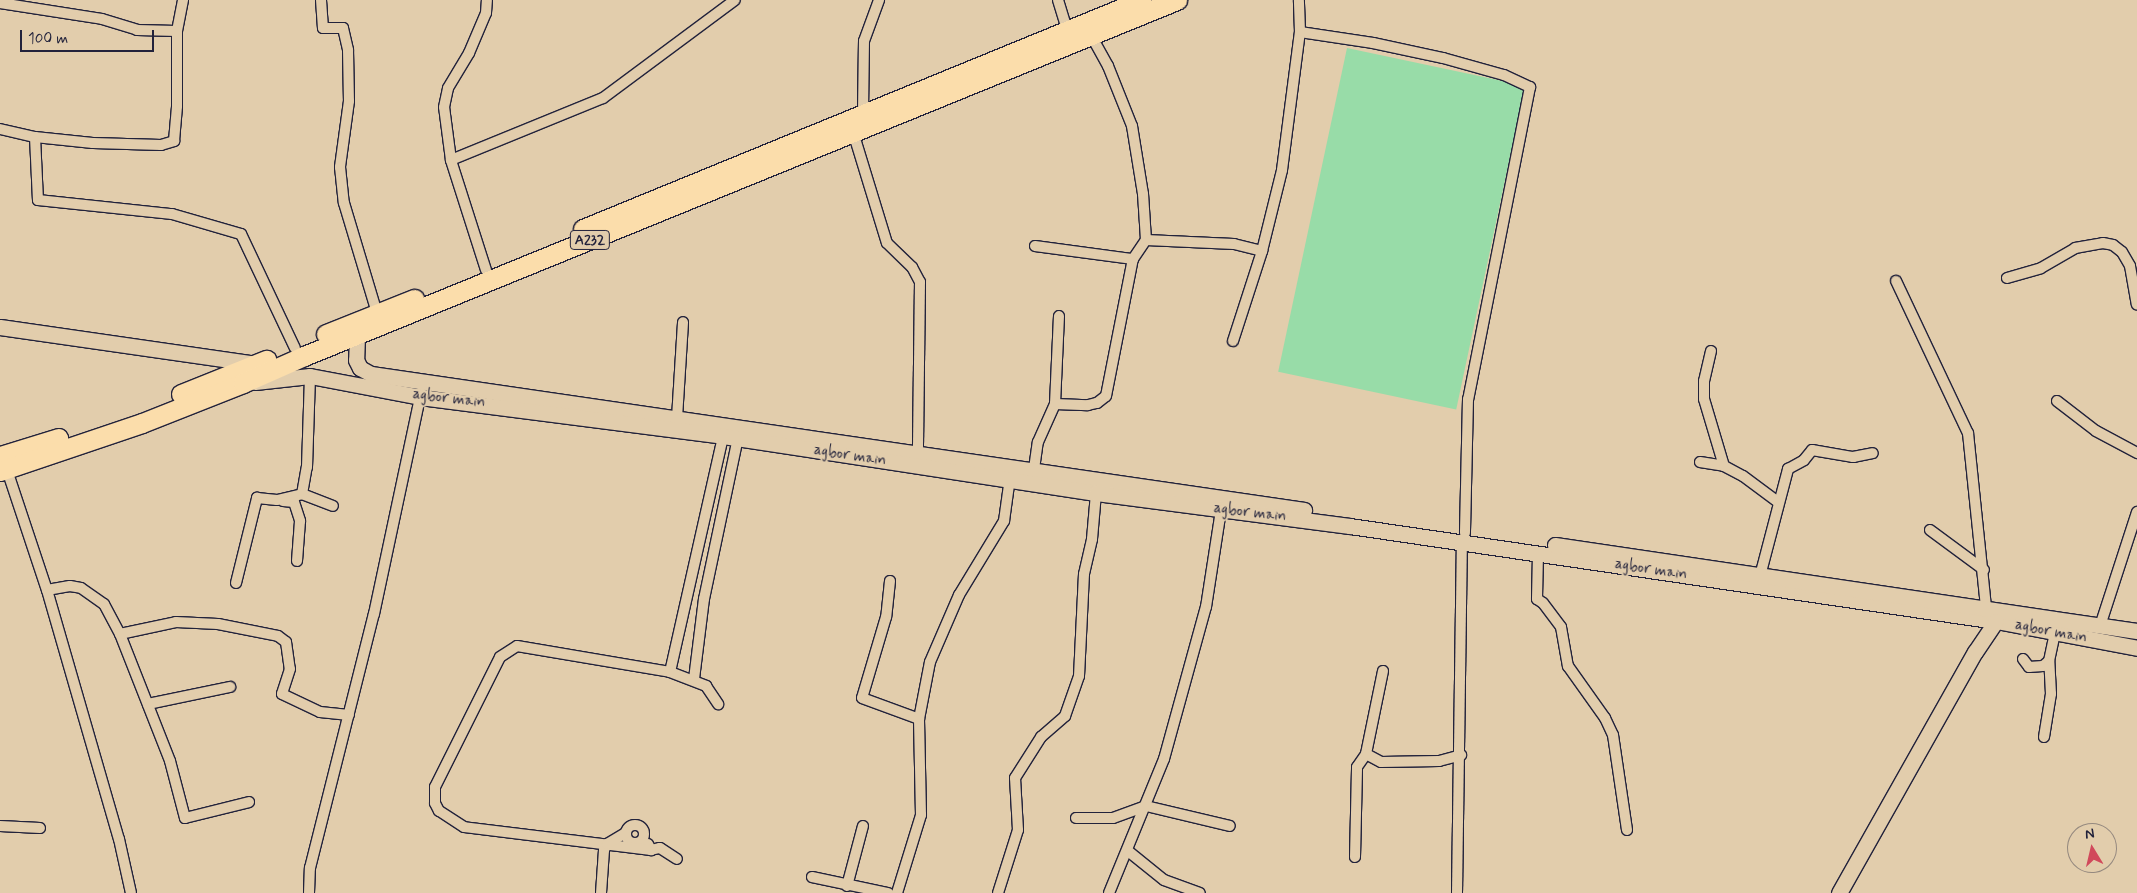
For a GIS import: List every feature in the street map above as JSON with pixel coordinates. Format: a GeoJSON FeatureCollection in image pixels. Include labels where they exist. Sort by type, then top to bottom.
{"type":"FeatureCollection","features":[{"type":"Feature","properties":{"kind":"highway","name":"A232"},"geometry":{"type":"LineString","coordinates":[[2,466],[243,384],[853,132],[1088,29],[1142,0]]}},
{"type":"Feature","properties":{"kind":"highway","name":"A232"},"geometry":{"type":"LineString","coordinates":[[2,466],[486,270],[863,112],[1067,30],[1088,29],[1177,0]]}},
{"type":"Feature","properties":{"kind":"main road"},"geometry":{"type":"LineString","coordinates":[[0,327],[256,364]]}},
{"type":"Feature","properties":{"kind":"main road"},"geometry":{"type":"LineString","coordinates":[[357,336],[356,360],[367,380]]}},
{"type":"Feature","properties":{"kind":"main road"},"geometry":{"type":"LineString","coordinates":[[243,384],[310,376],[367,380]]}},
{"type":"Feature","properties":{"kind":"main road","name":"agbor main"},"geometry":{"type":"LineString","coordinates":[[367,380],[424,381],[1034,469],[1463,538],[1538,554],[1870,598],[1986,608],[2137,631]]}},
{"type":"Feature","properties":{"kind":"main road","name":"agbor main"},"geometry":{"type":"LineString","coordinates":[[367,380],[420,397],[738,438],[1010,478],[1096,493],[1760,576],[2137,648]]}},
{"type":"Feature","properties":{"kind":"main road"},"geometry":{"type":"LineString","coordinates":[[1839,893],[1975,652],[1996,621]]}},
{"type":"Feature","properties":{"kind":"street"},"geometry":{"type":"LineString","coordinates":[[0,128],[35,137],[93,143],[161,145],[174,141],[177,106],[178,30],[183,0]]}},
{"type":"Feature","properties":{"kind":"street"},"geometry":{"type":"LineString","coordinates":[[321,0],[323,28],[344,28],[348,50],[349,101],[340,167],[344,202],[377,313]]}},
{"type":"Feature","properties":{"kind":"street"},"geometry":{"type":"LineString","coordinates":[[486,270],[451,160],[444,107],[448,88],[469,53],[486,13],[487,0]]}},
{"type":"Feature","properties":{"kind":"street"},"geometry":{"type":"LineString","coordinates":[[451,160],[603,98],[735,0]]}},
{"type":"Feature","properties":{"kind":"street"},"geometry":{"type":"LineString","coordinates":[[1058,0],[1067,30]]}},
{"type":"Feature","properties":{"kind":"street"},"geometry":{"type":"LineString","coordinates":[[1233,341],[1262,251],[1282,170],[1300,32],[1299,0]]}},
{"type":"Feature","properties":{"kind":"street"},"geometry":{"type":"LineString","coordinates":[[863,112],[864,41],[878,1]]}},
{"type":"Feature","properties":{"kind":"street"},"geometry":{"type":"LineString","coordinates":[[0,3],[102,19],[137,30],[178,30]]}},
{"type":"Feature","properties":{"kind":"street"},"geometry":{"type":"LineString","coordinates":[[1055,404],[1097,403],[1106,396],[1133,259],[1146,240],[1143,194],[1132,126],[1108,66],[1088,29]]}},
{"type":"Feature","properties":{"kind":"street"},"geometry":{"type":"LineString","coordinates":[[1300,32],[1373,43],[1443,58],[1504,75],[1530,87],[1468,400],[1458,693],[1460,755],[1457,893]]}},
{"type":"Feature","properties":{"kind":"street"},"geometry":{"type":"LineString","coordinates":[[853,132],[887,242],[912,267],[920,282],[918,453]]}},
{"type":"Feature","properties":{"kind":"street"},"geometry":{"type":"LineString","coordinates":[[35,137],[38,200],[172,214],[241,234],[294,348]]}},
{"type":"Feature","properties":{"kind":"street"},"geometry":{"type":"LineString","coordinates":[[1146,240],[1234,244],[1262,251]]}},
{"type":"Feature","properties":{"kind":"street"},"geometry":{"type":"LineString","coordinates":[[2007,278],[2041,268],[2075,248],[2103,243],[2113,245],[2122,252],[2130,266],[2137,304]]}},
{"type":"Feature","properties":{"kind":"street"},"geometry":{"type":"LineString","coordinates":[[1035,246],[1133,259]]}},
{"type":"Feature","properties":{"kind":"street"},"geometry":{"type":"LineString","coordinates":[[1896,281],[1968,433],[1984,570],[1986,608]]}},
{"type":"Feature","properties":{"kind":"street"},"geometry":{"type":"LineString","coordinates":[[1034,469],[1038,442],[1055,404],[1059,316]]}},
{"type":"Feature","properties":{"kind":"street"},"geometry":{"type":"LineString","coordinates":[[677,418],[683,322]]}},
{"type":"Feature","properties":{"kind":"street"},"geometry":{"type":"LineString","coordinates":[[1711,351],[1704,375],[1704,399],[1724,466]]}},
{"type":"Feature","properties":{"kind":"street"},"geometry":{"type":"LineString","coordinates":[[302,494],[307,467],[310,376]]}},
{"type":"Feature","properties":{"kind":"street"},"geometry":{"type":"LineString","coordinates":[[309,893],[310,868],[396,522],[424,381]]}},
{"type":"Feature","properties":{"kind":"street"},"geometry":{"type":"LineString","coordinates":[[2057,401],[2096,431],[2137,453]]}},
{"type":"Feature","properties":{"kind":"street"},"geometry":{"type":"LineString","coordinates":[[670,672],[722,436]]}},
{"type":"Feature","properties":{"kind":"street"},"geometry":{"type":"LineString","coordinates":[[694,679],[704,599],[738,438]]}},
{"type":"Feature","properties":{"kind":"street"},"geometry":{"type":"LineString","coordinates":[[1760,576],[1788,468],[1804,460],[1812,450],[1853,456],[1873,453]]}},
{"type":"Feature","properties":{"kind":"street"},"geometry":{"type":"LineString","coordinates":[[1700,462],[1724,466],[1761,486],[1778,502]]}},
{"type":"Feature","properties":{"kind":"street"},"geometry":{"type":"LineString","coordinates":[[2,466],[48,590],[119,839],[131,893]]}},
{"type":"Feature","properties":{"kind":"street"},"geometry":{"type":"LineString","coordinates":[[897,893],[921,815],[920,719],[930,662],[959,595],[1004,521],[1010,478]]}},
{"type":"Feature","properties":{"kind":"street"},"geometry":{"type":"LineString","coordinates":[[998,893],[1018,830],[1015,778],[1041,736],[1065,716],[1079,676],[1084,574],[1092,539],[1096,493]]}},
{"type":"Feature","properties":{"kind":"street"},"geometry":{"type":"LineString","coordinates":[[277,500],[302,494],[333,506]]}},
{"type":"Feature","properties":{"kind":"street"},"geometry":{"type":"LineString","coordinates":[[236,583],[257,498],[294,502],[300,521],[297,561]]}},
{"type":"Feature","properties":{"kind":"street"},"geometry":{"type":"LineString","coordinates":[[1109,893],[1128,851],[1164,759],[1206,607],[1221,510]]}},
{"type":"Feature","properties":{"kind":"street"},"geometry":{"type":"LineString","coordinates":[[2100,626],[2137,512]]}},
{"type":"Feature","properties":{"kind":"street"},"geometry":{"type":"LineString","coordinates":[[1930,530],[1984,570]]}},
{"type":"Feature","properties":{"kind":"street"},"geometry":{"type":"LineString","coordinates":[[1538,554],[1536,599],[1543,603],[1561,627],[1568,666],[1605,718],[1614,735],[1627,830]]}},
{"type":"Feature","properties":{"kind":"street"},"geometry":{"type":"LineString","coordinates":[[890,581],[886,617],[862,698],[920,719]]}},
{"type":"Feature","properties":{"kind":"street"},"geometry":{"type":"LineString","coordinates":[[48,590],[70,586],[81,588],[104,604],[120,634],[170,761],[185,818],[249,802]]}},
{"type":"Feature","properties":{"kind":"street"},"geometry":{"type":"LineString","coordinates":[[120,634],[176,622],[218,624],[278,636],[286,642],[290,670],[282,694],[320,712],[349,715]]}},
{"type":"Feature","properties":{"kind":"street"},"geometry":{"type":"LineString","coordinates":[[2044,737],[2050,694],[2049,660],[2055,633]]}},
{"type":"Feature","properties":{"kind":"street"},"geometry":{"type":"LineString","coordinates":[[677,859],[660,848],[651,850],[464,827],[439,811],[435,803],[435,787],[506,651],[524,645],[670,672],[694,679],[706,686],[718,704]]}},
{"type":"Feature","properties":{"kind":"street"},"geometry":{"type":"LineString","coordinates":[[2023,660],[2034,669],[2049,660]]}},
{"type":"Feature","properties":{"kind":"street"},"geometry":{"type":"LineString","coordinates":[[1355,856],[1357,767],[1366,754],[1383,671]]}},
{"type":"Feature","properties":{"kind":"street"},"geometry":{"type":"LineString","coordinates":[[148,704],[230,687]]}},
{"type":"Feature","properties":{"kind":"street"},"geometry":{"type":"LineString","coordinates":[[1366,754],[1381,762],[1439,761],[1460,755]]}},
{"type":"Feature","properties":{"kind":"street"},"geometry":{"type":"LineString","coordinates":[[1076,818],[1113,818],[1146,806],[1230,826]]}},
{"type":"Feature","properties":{"kind":"street"},"geometry":{"type":"LineString","coordinates":[[0,826],[40,828]]}},
{"type":"Feature","properties":{"kind":"street"},"geometry":{"type":"LineString","coordinates":[[846,886],[863,826]]}},
{"type":"Feature","properties":{"kind":"street"},"geometry":{"type":"LineString","coordinates":[[606,844],[625,833],[633,843],[644,836],[651,850]]}},
{"type":"Feature","properties":{"kind":"street"},"geometry":{"type":"LineString","coordinates":[[601,893],[606,844]]}},
{"type":"Feature","properties":{"kind":"street"},"geometry":{"type":"LineString","coordinates":[[1128,851],[1164,880],[1200,893]]}},
{"type":"Feature","properties":{"kind":"street"},"geometry":{"type":"LineString","coordinates":[[812,877],[846,886],[888,893]]}},
{"type":"Feature","properties":{"kind":"green space"},"geometry":{"type":"Polygon","coordinates":[[[1347,48],[1525,86],[1456,410],[1278,372],[1347,48]]]}}]}
